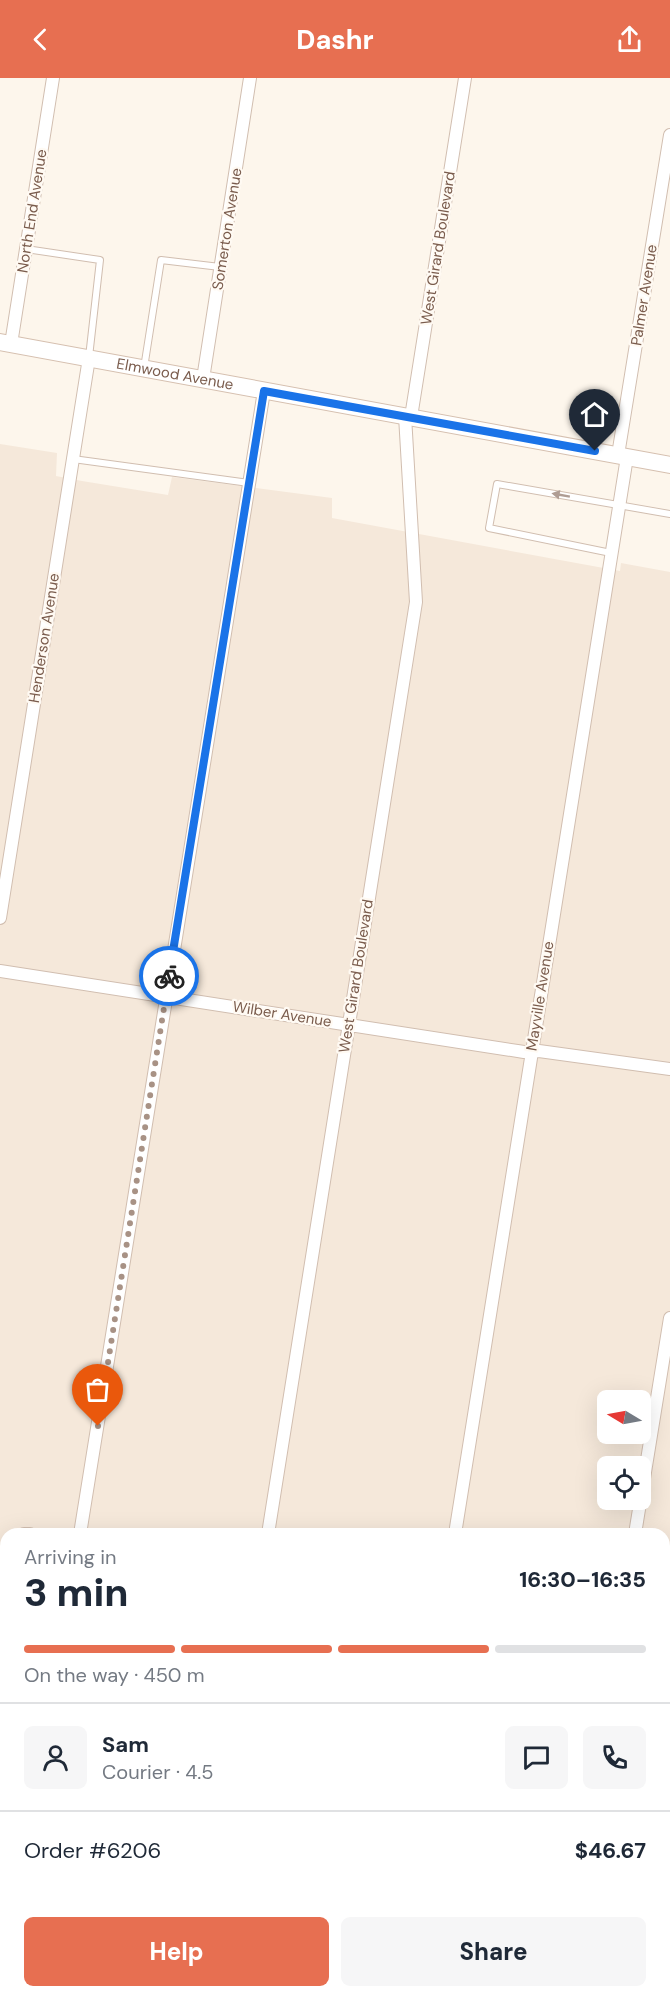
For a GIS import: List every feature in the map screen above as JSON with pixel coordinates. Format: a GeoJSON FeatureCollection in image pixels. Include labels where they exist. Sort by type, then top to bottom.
{"type":"FeatureCollection","features":[{"type":"Feature","properties":{"kind":"street","name":"North End Avenue"},"geometry":{"type":"LineString","coordinates":[[5,343],[26,249],[52,78]]}},
{"type":"Feature","properties":{"kind":"street","name":"Somerton Avenue"},"geometry":{"type":"LineString","coordinates":[[203,379],[250,78]]}},
{"type":"Feature","properties":{"kind":"street","name":"West Girard Boulevard"},"geometry":{"type":"LineString","coordinates":[[269,1528],[416,602],[408,417],[465,78]]}},
{"type":"Feature","properties":{"kind":"street","name":"Palmer Avenue"},"geometry":{"type":"LineString","coordinates":[[623,456],[670,135]]}},
{"type":"Feature","properties":{"kind":"street","name":"Elmwood Avenue"},"geometry":{"type":"LineString","coordinates":[[5,343],[670,465]]}},
{"type":"Feature","properties":{"kind":"street","name":"Henderson Avenue"},"geometry":{"type":"LineString","coordinates":[[0,918],[89,358]]}},
{"type":"Feature","properties":{"kind":"street"},"geometry":{"type":"LineString","coordinates":[[81,1528],[264,391]]}},
{"type":"Feature","properties":{"kind":"street","name":"Mayville Avenue"},"geometry":{"type":"LineString","coordinates":[[456,1528],[619,505],[623,456]]}},
{"type":"Feature","properties":{"kind":"street","name":"Wilber Avenue"},"geometry":{"type":"LineString","coordinates":[[0,971],[531,1053],[538,1051],[670,1069]]}},
{"type":"Feature","properties":{"kind":"street"},"geometry":{"type":"LineString","coordinates":[[636,1528],[670,1318]]}},
{"type":"Feature","properties":{"kind":"lane"},"geometry":{"type":"LineString","coordinates":[[26,249],[100,260],[89,358]]}},
{"type":"Feature","properties":{"kind":"lane"},"geometry":{"type":"LineString","coordinates":[[144,368],[161,260],[220,267]]}},
{"type":"Feature","properties":{"kind":"lane"},"geometry":{"type":"LineString","coordinates":[[73,459],[249,483]]}},
{"type":"Feature","properties":{"kind":"lane"},"geometry":{"type":"LineString","coordinates":[[611,553],[489,528],[497,483],[670,514]]}},
{"type":"Feature","properties":{"kind":"shaded area"},"geometry":{"type":"Polygon","coordinates":[[[0,444],[57,453],[56,476],[82,481],[168,495],[172,477],[332,498],[332,518],[620,571],[621,563],[670,572],[670,1528],[0,1528],[0,444]]]}},
{"type":"Feature","properties":{"kind":"way so far"},"geometry":{"type":"LineString","coordinates":[[98,1426],[169,976]]}},
{"type":"Feature","properties":{"kind":"route"},"geometry":{"type":"LineString","coordinates":[[169,976],[264,391],[595,451]]}}]}
